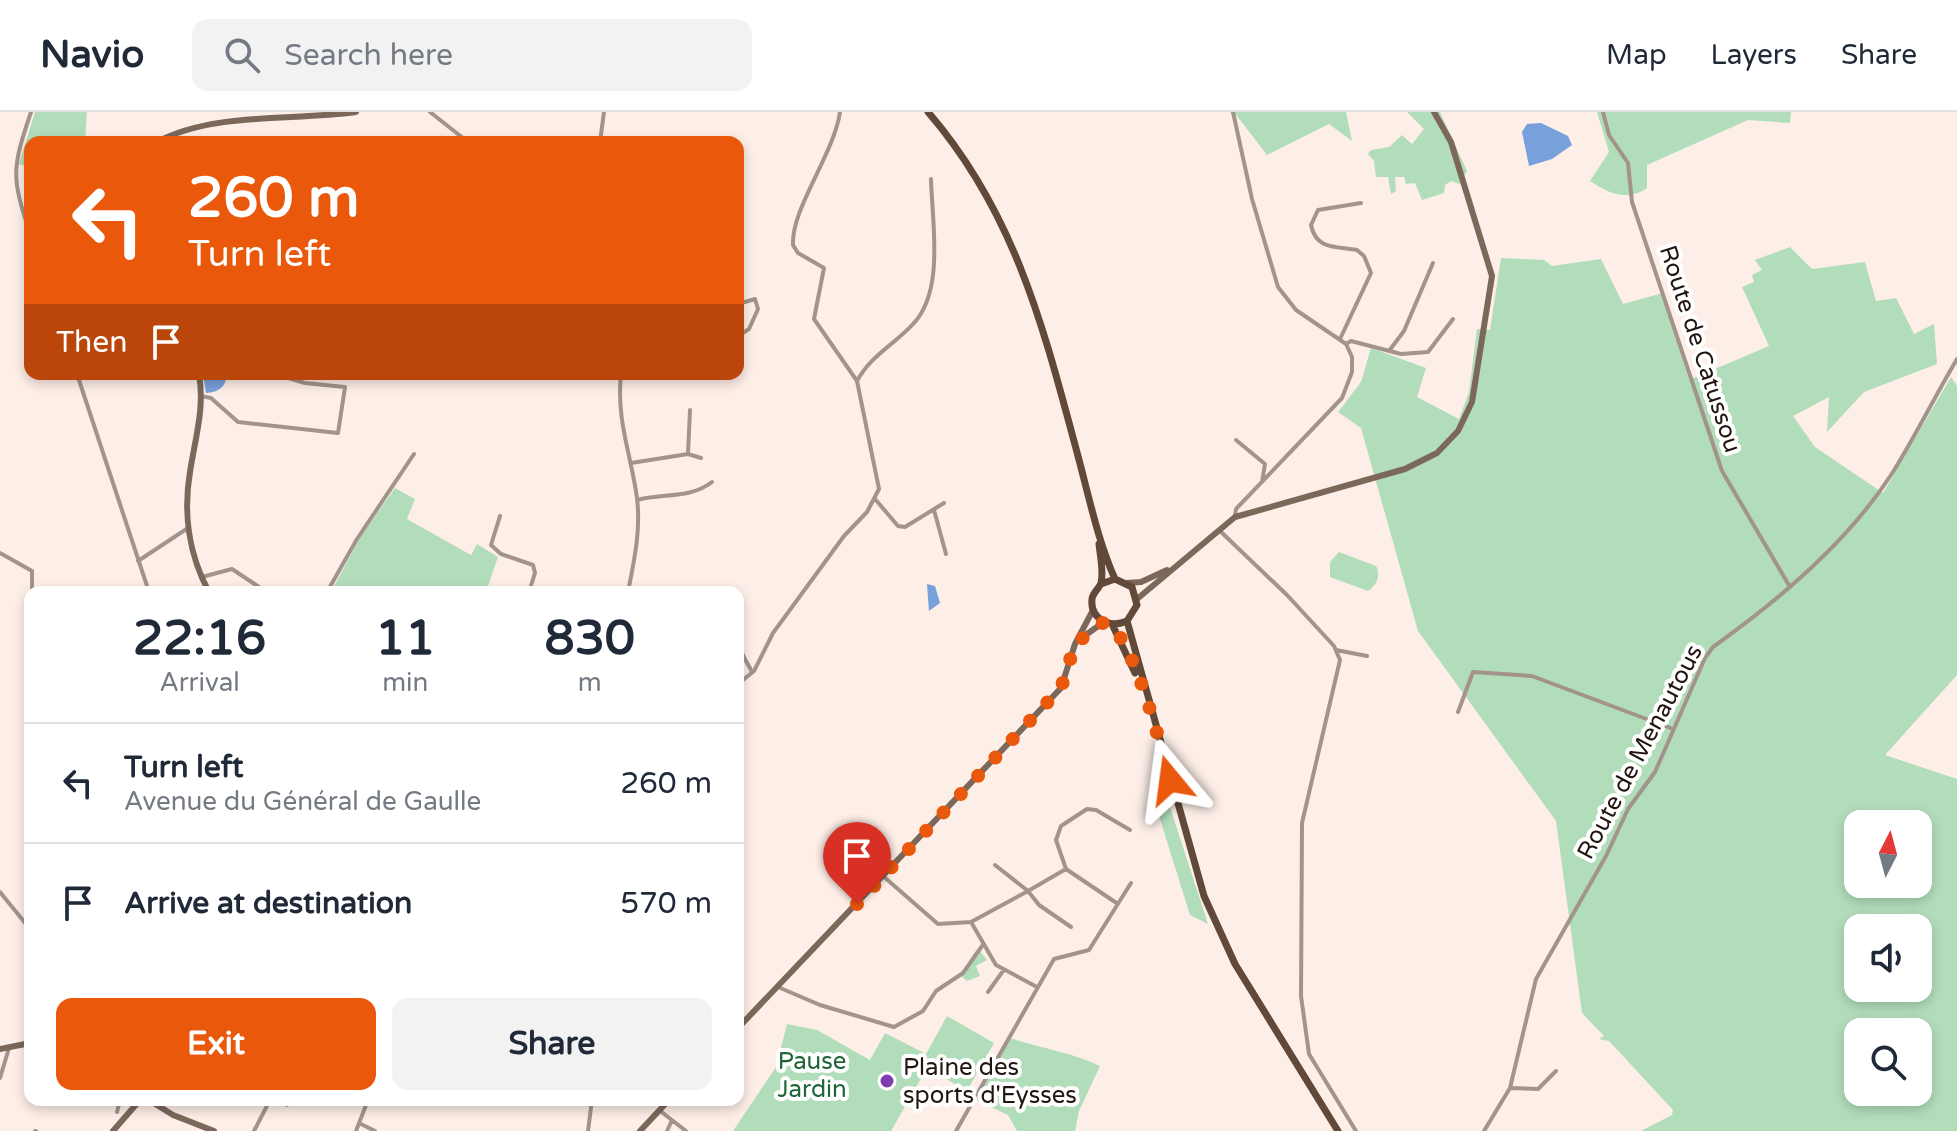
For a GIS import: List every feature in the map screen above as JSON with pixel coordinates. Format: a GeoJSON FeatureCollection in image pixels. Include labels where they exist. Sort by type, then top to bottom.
{"type":"FeatureCollection","features":[{"type":"Feature","properties":{"kind":"main road"},"geometry":{"type":"LineString","coordinates":[[165,136],[181,125],[210,117],[356,112]]}},
{"type":"Feature","properties":{"kind":"main road"},"geometry":{"type":"LineString","coordinates":[[928,112],[963,156],[1015,247],[1043,330],[1098,529],[1115,579]]}},
{"type":"Feature","properties":{"kind":"main road"},"geometry":{"type":"LineString","coordinates":[[1075,644],[1108,623],[1127,621],[1135,611],[1137,599],[1217,528],[1235,517],[1415,463],[1437,453],[1458,431],[1472,402],[1492,276],[1451,142],[1434,112]]}},
{"type":"Feature","properties":{"kind":"main road"},"geometry":{"type":"LineString","coordinates":[[200,380],[201,396],[189,476],[188,528],[206,586]]}},
{"type":"Feature","properties":{"kind":"main road"},"geometry":{"type":"LineString","coordinates":[[1098,529],[1101,584]]}},
{"type":"Feature","properties":{"kind":"main road"},"geometry":{"type":"LineString","coordinates":[[744,1022],[1061,688],[1075,644],[1093,610],[1093,596],[1101,584],[1115,579],[1127,583],[1141,582],[1184,560]]}},
{"type":"Feature","properties":{"kind":"main road"},"geometry":{"type":"LineString","coordinates":[[1127,583],[1137,599]]}},
{"type":"Feature","properties":{"kind":"main road"},"geometry":{"type":"LineString","coordinates":[[1093,610],[1108,623],[1145,695]]}},
{"type":"Feature","properties":{"kind":"main road"},"geometry":{"type":"LineString","coordinates":[[1127,621],[1145,695],[1204,896],[1235,964],[1338,1131]]}},
{"type":"Feature","properties":{"kind":"main road"},"geometry":{"type":"LineString","coordinates":[[0,1049],[24,1044]]}},
{"type":"Feature","properties":{"kind":"main road"},"geometry":{"type":"LineString","coordinates":[[113,1131],[133,1106]]}},
{"type":"Feature","properties":{"kind":"main road"},"geometry":{"type":"LineString","coordinates":[[158,1106],[214,1131]]}},
{"type":"Feature","properties":{"kind":"main road"},"geometry":{"type":"LineString","coordinates":[[640,1131],[663,1106]]}},
{"type":"Feature","properties":{"kind":"street"},"geometry":{"type":"LineString","coordinates":[[24,214],[14,183],[13,167],[31,112]]}},
{"type":"Feature","properties":{"kind":"street"},"geometry":{"type":"LineString","coordinates":[[430,112],[460,136]]}},
{"type":"Feature","properties":{"kind":"street"},"geometry":{"type":"LineString","coordinates":[[601,136],[604,112]]}},
{"type":"Feature","properties":{"kind":"street"},"geometry":{"type":"LineString","coordinates":[[744,679],[752,673],[773,633],[875,499],[878,473],[857,381],[814,319],[824,268],[798,253],[793,245],[798,219],[822,170],[840,112]]}},
{"type":"Feature","properties":{"kind":"street"},"geometry":{"type":"LineString","coordinates":[[1233,112],[1252,199],[1278,287],[1296,310],[1346,344],[1352,357],[1349,386],[1236,509],[1235,517]]}},
{"type":"Feature","properties":{"kind":"street","name":"Route de Catussou"},"geometry":{"type":"LineString","coordinates":[[1603,112],[1609,135],[1628,163],[1632,202],[1722,471],[1790,587]]}},
{"type":"Feature","properties":{"kind":"street"},"geometry":{"type":"LineString","coordinates":[[857,381],[868,361],[924,312],[932,272],[931,179]]}},
{"type":"Feature","properties":{"kind":"street"},"geometry":{"type":"LineString","coordinates":[[1340,339],[1371,273],[1370,267],[1357,250],[1326,246],[1317,239],[1311,225],[1318,210],[1361,203]]}},
{"type":"Feature","properties":{"kind":"street"},"geometry":{"type":"LineString","coordinates":[[1389,351],[1404,331],[1433,263]]}},
{"type":"Feature","properties":{"kind":"street"},"geometry":{"type":"LineString","coordinates":[[744,332],[749,329],[758,309],[755,299],[745,302]]}},
{"type":"Feature","properties":{"kind":"street"},"geometry":{"type":"LineString","coordinates":[[1346,344],[1351,341],[1413,356],[1428,352],[1453,319]]}},
{"type":"Feature","properties":{"kind":"street","name":"Route de Menautous"},"geometry":{"type":"LineString","coordinates":[[1484,1131],[1510,1088],[1536,979],[1628,809],[1655,772],[1713,647],[1790,587],[1835,544],[1871,502],[1892,473],[1957,359]]}},
{"type":"Feature","properties":{"kind":"street"},"geometry":{"type":"LineString","coordinates":[[79,380],[147,586]]}},
{"type":"Feature","properties":{"kind":"street"},"geometry":{"type":"LineString","coordinates":[[201,396],[211,398],[238,422],[338,433],[346,394],[343,385],[295,380]]}},
{"type":"Feature","properties":{"kind":"street"},"geometry":{"type":"LineString","coordinates":[[621,380],[621,427],[631,463],[639,526],[629,586]]}},
{"type":"Feature","properties":{"kind":"street"},"geometry":{"type":"LineString","coordinates":[[688,454],[690,410]]}},
{"type":"Feature","properties":{"kind":"street"},"geometry":{"type":"LineString","coordinates":[[1236,440],[1265,464],[1262,482]]}},
{"type":"Feature","properties":{"kind":"street"},"geometry":{"type":"LineString","coordinates":[[330,586],[357,539],[414,454]]}},
{"type":"Feature","properties":{"kind":"street"},"geometry":{"type":"LineString","coordinates":[[631,463],[688,454],[701,458]]}},
{"type":"Feature","properties":{"kind":"street"},"geometry":{"type":"LineString","coordinates":[[637,500],[658,494],[697,493],[712,482]]}},
{"type":"Feature","properties":{"kind":"street"},"geometry":{"type":"LineString","coordinates":[[875,499],[898,526],[905,527],[944,503]]}},
{"type":"Feature","properties":{"kind":"street"},"geometry":{"type":"LineString","coordinates":[[933,509],[946,554]]}},
{"type":"Feature","properties":{"kind":"street"},"geometry":{"type":"LineString","coordinates":[[500,516],[492,538],[493,551],[533,565],[535,573],[531,586]]}},
{"type":"Feature","properties":{"kind":"street"},"geometry":{"type":"LineString","coordinates":[[138,561],[188,528]]}},
{"type":"Feature","properties":{"kind":"street"},"geometry":{"type":"LineString","coordinates":[[1217,528],[1262,568],[1336,650],[1340,660],[1302,823],[1301,996],[1309,1054],[1356,1131]]}},
{"type":"Feature","properties":{"kind":"street"},"geometry":{"type":"LineString","coordinates":[[0,553],[32,571],[32,586]]}},
{"type":"Feature","properties":{"kind":"street"},"geometry":{"type":"LineString","coordinates":[[202,577],[232,569],[258,586]]}},
{"type":"Feature","properties":{"kind":"street"},"geometry":{"type":"LineString","coordinates":[[1336,650],[1367,656]]}},
{"type":"Feature","properties":{"kind":"street"},"geometry":{"type":"LineString","coordinates":[[744,658],[752,673]]}},
{"type":"Feature","properties":{"kind":"street"},"geometry":{"type":"LineString","coordinates":[[1458,712],[1473,672],[1522,674],[1673,729]]}},
{"type":"Feature","properties":{"kind":"street"},"geometry":{"type":"LineString","coordinates":[[1118,904],[1066,869],[1056,846],[1058,832],[1087,809],[1096,810],[1130,830]]}},
{"type":"Feature","properties":{"kind":"street"},"geometry":{"type":"LineString","coordinates":[[995,865],[1028,891],[1039,905],[1071,927]]}},
{"type":"Feature","properties":{"kind":"street"},"geometry":{"type":"LineString","coordinates":[[883,876],[933,922],[971,922],[1066,869]]}},
{"type":"Feature","properties":{"kind":"street"},"geometry":{"type":"LineString","coordinates":[[1016,883],[1016,897]]}},
{"type":"Feature","properties":{"kind":"street"},"geometry":{"type":"LineString","coordinates":[[956,1131],[1054,959],[1089,950],[1131,883]]}},
{"type":"Feature","properties":{"kind":"street"},"geometry":{"type":"LineString","coordinates":[[0,892],[24,922]]}},
{"type":"Feature","properties":{"kind":"street"},"geometry":{"type":"LineString","coordinates":[[971,922],[982,946],[1003,971],[1037,987]]}},
{"type":"Feature","properties":{"kind":"street"},"geometry":{"type":"LineString","coordinates":[[778,987],[820,1005],[894,1027],[923,1011],[936,991],[963,973],[982,946]]}},
{"type":"Feature","properties":{"kind":"street"},"geometry":{"type":"LineString","coordinates":[[988,992],[1003,971]]}},
{"type":"Feature","properties":{"kind":"street"},"geometry":{"type":"LineString","coordinates":[[0,1078],[9,1048]]}},
{"type":"Feature","properties":{"kind":"street"},"geometry":{"type":"LineString","coordinates":[[1510,1088],[1538,1089],[1556,1071]]}},
{"type":"Feature","properties":{"kind":"street"},"geometry":{"type":"LineString","coordinates":[[117,1112],[118,1106]]}},
{"type":"Feature","properties":{"kind":"street"},"geometry":{"type":"LineString","coordinates":[[254,1131],[267,1106]]}},
{"type":"Feature","properties":{"kind":"street"},"geometry":{"type":"LineString","coordinates":[[356,1131],[366,1106]]}},
{"type":"Feature","properties":{"kind":"street"},"geometry":{"type":"LineString","coordinates":[[588,1131],[591,1106]]}},
{"type":"Feature","properties":{"kind":"street"},"geometry":{"type":"LineString","coordinates":[[659,1110],[686,1131]]}},
{"type":"Feature","properties":{"kind":"street"},"geometry":{"type":"LineString","coordinates":[[667,1131],[672,1120]]}},
{"type":"Feature","properties":{"kind":"street"},"geometry":{"type":"LineString","coordinates":[[359,1123],[375,1131]]}},
{"type":"Feature","properties":{"kind":"green space"},"geometry":{"type":"Polygon","coordinates":[[[35,112],[87,112],[85,136],[28,136],[35,112]]]}},
{"type":"Feature","properties":{"kind":"green space"},"geometry":{"type":"Polygon","coordinates":[[[1234,112],[1346,112],[1352,141],[1329,124],[1267,155],[1234,112]]]}},
{"type":"Feature","properties":{"kind":"green space"},"geometry":{"type":"Polygon","coordinates":[[[1407,112],[1440,112],[1467,171],[1460,184],[1451,181],[1445,185],[1444,193],[1422,200],[1415,183],[1406,184],[1404,177],[1395,177],[1396,191],[1391,194],[1388,177],[1376,177],[1374,161],[1368,154],[1371,150],[1389,147],[1402,135],[1412,144],[1424,129],[1407,112]]]}},
{"type":"Feature","properties":{"kind":"green space"},"geometry":{"type":"Polygon","coordinates":[[[1597,112],[1791,112],[1790,123],[1748,120],[1647,165],[1647,188],[1625,195],[1611,192],[1590,181],[1609,152],[1597,112]]]}},
{"type":"Feature","properties":{"kind":"green space"},"geometry":{"type":"Polygon","coordinates":[[[24,148],[24,165],[19,164],[24,148]]]}},
{"type":"Feature","properties":{"kind":"green space"},"geometry":{"type":"Polygon","coordinates":[[[1790,247],[1812,269],[1865,262],[1876,301],[1896,298],[1914,334],[1934,324],[1937,364],[1864,392],[1827,432],[1829,397],[1793,416],[1815,447],[1883,493],[1951,377],[1957,386],[1957,675],[1885,755],[1957,779],[1957,1131],[1641,1131],[1672,1115],[1673,1110],[1609,1041],[1599,1039],[1604,1036],[1582,1013],[1556,821],[1418,631],[1361,428],[1338,412],[1361,382],[1371,348],[1426,368],[1417,397],[1459,419],[1469,392],[1477,329],[1490,330],[1501,258],[1544,260],[1552,266],[1601,259],[1623,304],[1663,293],[1689,380],[1769,346],[1742,287],[1754,282],[1752,275],[1762,270],[1755,260],[1790,247]]]}},
{"type":"Feature","properties":{"kind":"green space"},"geometry":{"type":"Polygon","coordinates":[[[395,488],[415,499],[407,519],[471,555],[477,544],[498,557],[488,586],[334,586],[361,536],[395,488]]]}},
{"type":"Feature","properties":{"kind":"green space"},"geometry":{"type":"Polygon","coordinates":[[[1339,552],[1376,566],[1378,576],[1371,589],[1368,591],[1330,577],[1330,562],[1339,552]]]}},
{"type":"Feature","properties":{"kind":"green space"},"geometry":{"type":"Polygon","coordinates":[[[1155,761],[1208,924],[1190,915],[1159,816],[1155,761]]]}},
{"type":"Feature","properties":{"kind":"green space"},"geometry":{"type":"Polygon","coordinates":[[[980,951],[987,960],[976,966],[980,976],[967,981],[961,976],[980,951]]]}},
{"type":"Feature","properties":{"kind":"green space","name":"Pause Jardin"},"geometry":{"type":"Polygon","coordinates":[[[947,1016],[994,1043],[967,1091],[927,1068],[891,1131],[733,1131],[776,1067],[787,1024],[817,1030],[870,1060],[885,1033],[926,1054],[947,1016]]]}},
{"type":"Feature","properties":{"kind":"green space"},"geometry":{"type":"Polygon","coordinates":[[[1010,1038],[1100,1066],[1079,1111],[1075,1131],[1017,1131],[1008,1115],[976,1100],[1010,1038]]]}},
{"type":"Feature","properties":{"kind":"water"},"geometry":{"type":"Polygon","coordinates":[[[1541,123],[1568,136],[1572,145],[1552,159],[1529,166],[1522,132],[1527,124],[1541,123]]]}},
{"type":"Feature","properties":{"kind":"water"},"geometry":{"type":"Polygon","coordinates":[[[204,380],[226,380],[221,388],[206,393],[204,380]]]}},
{"type":"Feature","properties":{"kind":"water"},"geometry":{"type":"Polygon","coordinates":[[[927,584],[935,586],[940,603],[929,611],[927,584]]]}},
{"type":"Feature","properties":{"kind":"place","name":"Plaine des sports d'Eysses"},"geometry":{"type":"Point","coordinates":[887,1081]}},
{"type":"Feature","properties":{"kind":"route"},"geometry":{"type":"LineString","coordinates":[[857,904],[1037,716],[1061,688],[1075,644],[1093,627],[1104,622],[1112,624],[1120,637],[1145,695],[1170,780]]}}]}
